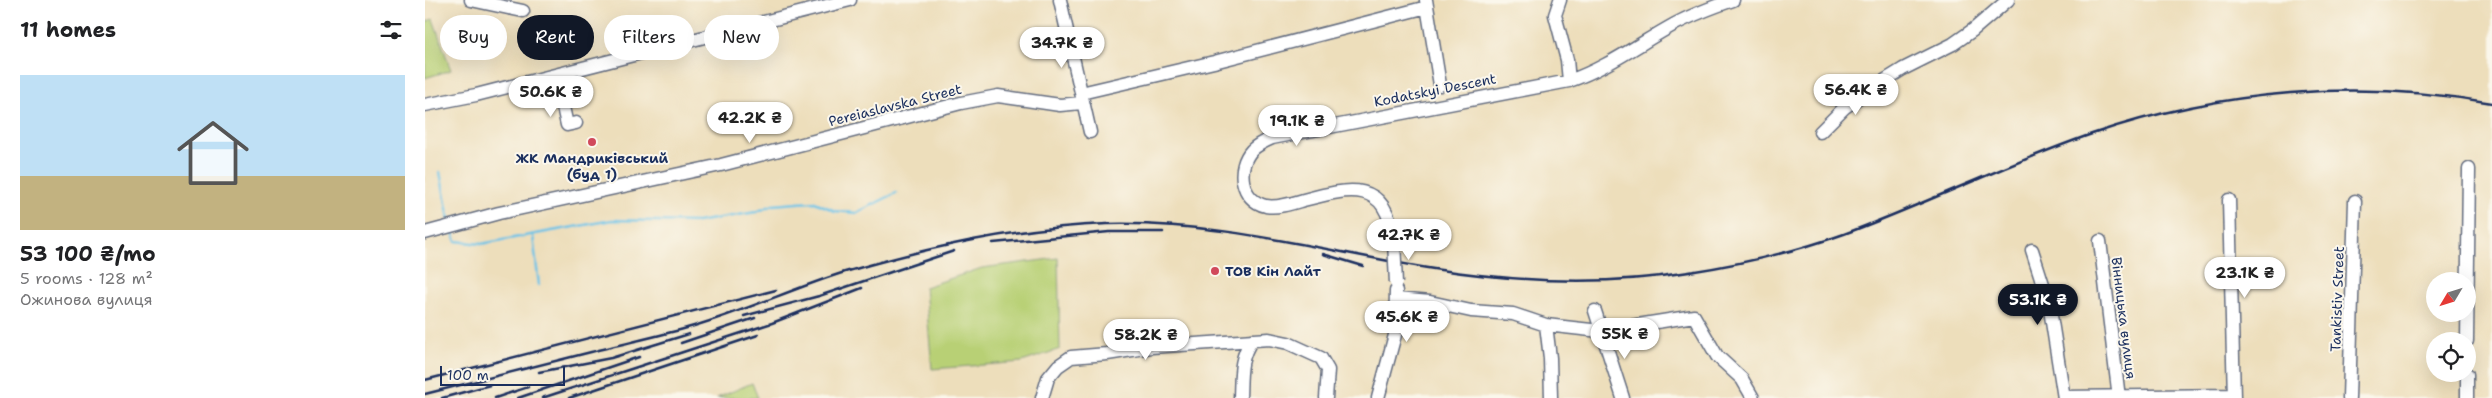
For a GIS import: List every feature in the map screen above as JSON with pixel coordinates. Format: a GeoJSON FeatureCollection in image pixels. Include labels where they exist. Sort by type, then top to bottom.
{"type":"FeatureCollection","features":[{"type":"Feature","properties":{"kind":"street"},"geometry":{"type":"LineString","coordinates":[[471,0],[523,10]]}},
{"type":"Feature","properties":{"kind":"street"},"geometry":{"type":"LineString","coordinates":[[425,105],[556,75],[850,0]]}},
{"type":"Feature","properties":{"kind":"street"},"geometry":{"type":"LineString","coordinates":[[1060,0],[1090,132]]}},
{"type":"Feature","properties":{"kind":"street"},"geometry":{"type":"LineString","coordinates":[[1560,0],[1555,15],[1567,60],[1569,81]]}},
{"type":"Feature","properties":{"kind":"street","name":"Kodatskyi Descent"},"geometry":{"type":"LineString","coordinates":[[1378,398],[1395,335],[1396,283],[1394,241],[1388,212],[1383,204],[1369,194],[1351,190],[1335,191],[1276,206],[1257,202],[1244,187],[1242,177],[1247,157],[1261,143],[1272,138],[1569,81],[1600,68],[1675,23],[1703,10],[1733,0]]}},
{"type":"Feature","properties":{"kind":"street"},"geometry":{"type":"LineString","coordinates":[[1820,132],[1844,108],[1866,92],[1903,68],[1953,44],[1973,30],[2008,0]]}},
{"type":"Feature","properties":{"kind":"street"},"geometry":{"type":"LineString","coordinates":[[1427,3],[1440,85]]}},
{"type":"Feature","properties":{"kind":"street","name":"Pereiaslavska Street"},"geometry":{"type":"LineString","coordinates":[[425,233],[499,213],[721,166],[961,103],[998,96],[1059,105],[1160,73],[1214,62],[1427,3]]}},
{"type":"Feature","properties":{"kind":"street"},"geometry":{"type":"LineString","coordinates":[[556,75],[567,125],[576,123]]}},
{"type":"Feature","properties":{"kind":"street"},"geometry":{"type":"LineString","coordinates":[[2467,332],[2469,169]]}},
{"type":"Feature","properties":{"kind":"street"},"geometry":{"type":"LineString","coordinates":[[2032,250],[2049,303],[2064,398],[2234,397],[2229,200]]}},
{"type":"Feature","properties":{"kind":"street","name":"Tankistiv Street"},"geometry":{"type":"LineString","coordinates":[[2349,398],[2355,201]]}},
{"type":"Feature","properties":{"kind":"street","name":"Вінницька вулиця"},"geometry":{"type":"LineString","coordinates":[[2100,241],[2119,397]]}},
{"type":"Feature","properties":{"kind":"street"},"geometry":{"type":"LineString","coordinates":[[1395,299],[1430,302],[1471,311],[1513,314],[1546,325],[1600,331],[1694,316],[1717,356],[1743,379],[1753,398]]}},
{"type":"Feature","properties":{"kind":"street"},"geometry":{"type":"LineString","coordinates":[[1595,311],[1623,398]]}},
{"type":"Feature","properties":{"kind":"street"},"geometry":{"type":"LineString","coordinates":[[1546,325],[1550,358],[1551,398]]}},
{"type":"Feature","properties":{"kind":"street"},"geometry":{"type":"LineString","coordinates":[[1042,398],[1048,378],[1058,366],[1071,356],[1107,354],[1151,346],[1269,339],[1288,343],[1321,358],[1328,370],[1326,398]]}},
{"type":"Feature","properties":{"kind":"street"},"geometry":{"type":"LineString","coordinates":[[1240,398],[1243,352],[1252,340]]}},
{"type":"Feature","properties":{"kind":"street"},"geometry":{"type":"LineString","coordinates":[[2467,382],[2467,398]]}},
{"type":"Feature","properties":{"kind":"green space"},"geometry":{"type":"Polygon","coordinates":[[[433,19],[440,39],[440,60],[447,60],[451,70],[425,78],[425,22],[433,19]]]}},
{"type":"Feature","properties":{"kind":"green space"},"geometry":{"type":"Polygon","coordinates":[[[1058,258],[1060,349],[1022,362],[932,369],[925,287],[982,268],[1058,258]]]}},
{"type":"Feature","properties":{"kind":"green space"},"geometry":{"type":"Polygon","coordinates":[[[752,383],[758,398],[717,398],[752,383]]]}},
{"type":"Feature","properties":{"kind":"waterway"},"geometry":{"type":"LineString","coordinates":[[440,172],[449,219]]}},
{"type":"Feature","properties":{"kind":"waterway"},"geometry":{"type":"LineString","coordinates":[[453,232],[456,241],[481,244],[612,220],[697,222],[756,212],[773,205],[796,203],[815,202],[835,211],[856,213],[896,193]]}},
{"type":"Feature","properties":{"kind":"waterway"},"geometry":{"type":"LineString","coordinates":[[533,236],[539,285]]}},
{"type":"Feature","properties":{"kind":"railway"},"geometry":{"type":"LineString","coordinates":[[425,394],[694,326],[826,278],[909,254],[1040,229],[1107,224],[1149,224],[1190,227],[1231,232],[1434,269],[1497,277],[1561,281],[1626,279],[1709,269],[1768,257],[1806,246],[1875,222],[2061,145],[2140,119],[2190,107],[2290,93],[2341,91],[2442,96],[2492,103]]}},
{"type":"Feature","properties":{"kind":"railway"},"geometry":{"type":"LineString","coordinates":[[993,243],[1109,232],[1163,232]]}},
{"type":"Feature","properties":{"kind":"railway"},"geometry":{"type":"LineString","coordinates":[[744,316],[819,296],[954,251]]}},
{"type":"Feature","properties":{"kind":"railway"},"geometry":{"type":"LineString","coordinates":[[1323,254],[1363,266]]}},
{"type":"Feature","properties":{"kind":"railway"},"geometry":{"type":"LineString","coordinates":[[542,398],[772,323],[862,288]]}},
{"type":"Feature","properties":{"kind":"railway"},"geometry":{"type":"LineString","coordinates":[[425,380],[776,290]]}},
{"type":"Feature","properties":{"kind":"railway"},"geometry":{"type":"LineString","coordinates":[[681,343],[755,318]]}},
{"type":"Feature","properties":{"kind":"railway"},"geometry":{"type":"LineString","coordinates":[[539,372],[611,358],[689,334]]}},
{"type":"Feature","properties":{"kind":"railway"},"geometry":{"type":"LineString","coordinates":[[569,398],[758,335]]}},
{"type":"Feature","properties":{"kind":"railway"},"geometry":{"type":"LineString","coordinates":[[518,398],[639,357]]}},
{"type":"Feature","properties":{"kind":"railway"},"geometry":{"type":"LineString","coordinates":[[442,398],[490,385]]}},
{"type":"Feature","properties":{"kind":"railway"},"geometry":{"type":"LineString","coordinates":[[495,398],[528,387]]}},
{"type":"Feature","properties":{"kind":"place","name":"ЖК Мандриківський (буд 1)"},"geometry":{"type":"Point","coordinates":[592,142]}},
{"type":"Feature","properties":{"kind":"place","name":"ТОВ Кін Лайт"},"geometry":{"type":"Point","coordinates":[1215,271]}}]}
